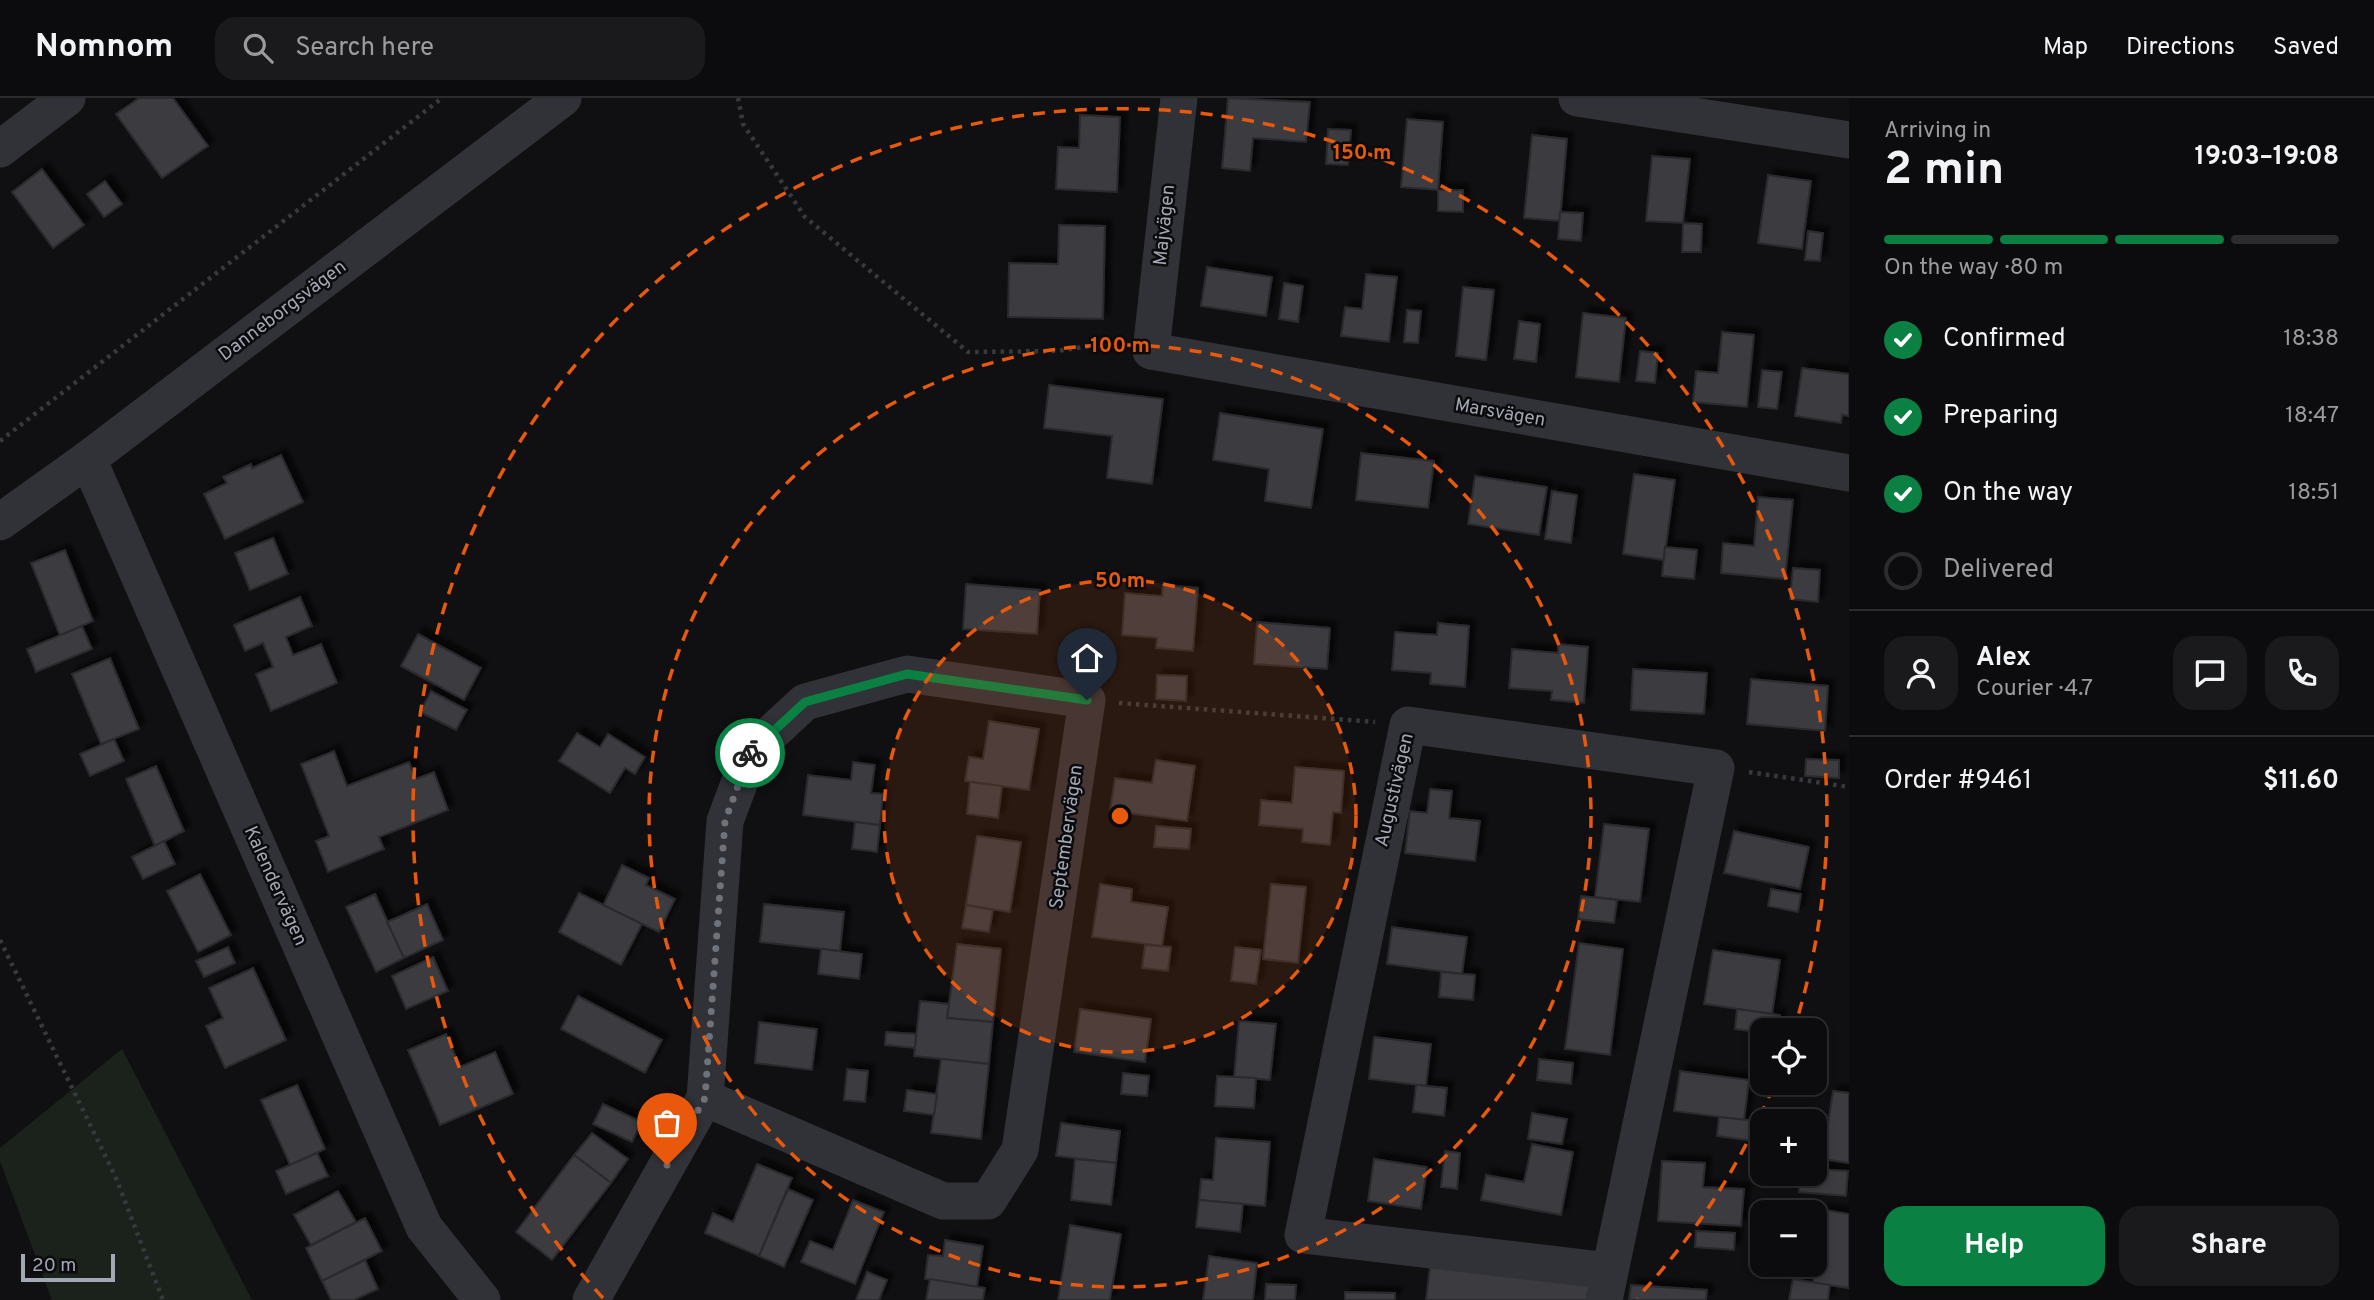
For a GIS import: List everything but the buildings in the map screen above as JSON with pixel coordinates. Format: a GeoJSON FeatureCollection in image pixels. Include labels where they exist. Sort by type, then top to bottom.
{"type":"FeatureCollection","features":[{"type":"Feature","properties":{"kind":"street"},"geometry":{"type":"LineString","coordinates":[[0,149],[67,98]]}},
{"type":"Feature","properties":{"kind":"street","name":"Danneborgsvägen"},"geometry":{"type":"LineString","coordinates":[[0,522],[88,459],[564,98]]}},
{"type":"Feature","properties":{"kind":"street","name":"Majvägen"},"geometry":{"type":"LineString","coordinates":[[1151,351],[1179,98]]}},
{"type":"Feature","properties":{"kind":"street"},"geometry":{"type":"LineString","coordinates":[[1577,98],[1849,140]]}},
{"type":"Feature","properties":{"kind":"street","name":"Marsvägen"},"geometry":{"type":"LineString","coordinates":[[1151,351],[1849,472]]}},
{"type":"Feature","properties":{"kind":"street","name":"Kalendervägen"},"geometry":{"type":"LineString","coordinates":[[88,459],[424,1227],[482,1300]]}},
{"type":"Feature","properties":{"kind":"street"},"geometry":{"type":"LineString","coordinates":[[591,1300],[705,1098],[725,821],[751,752],[805,702],[907,674],[1087,700]]}},
{"type":"Feature","properties":{"kind":"street","name":"Septembervägen"},"geometry":{"type":"LineString","coordinates":[[705,1098],[943,1201],[988,1201],[1020,1150],[1087,700]]}},
{"type":"Feature","properties":{"kind":"street","name":"Augustivägen"},"geometry":{"type":"LineString","coordinates":[[1408,724],[1716,768],[1607,1285],[1303,1235],[1408,724]]}},
{"type":"Feature","properties":{"kind":"path"},"geometry":{"type":"LineString","coordinates":[[0,441],[442,98]]}},
{"type":"Feature","properties":{"kind":"path"},"geometry":{"type":"LineString","coordinates":[[738,98],[743,124],[805,217],[968,352],[1057,351],[1098,345],[1151,351]]}},
{"type":"Feature","properties":{"kind":"path"},"geometry":{"type":"LineString","coordinates":[[1087,700],[1408,724]]}},
{"type":"Feature","properties":{"kind":"path"},"geometry":{"type":"LineString","coordinates":[[1716,768],[1849,787]]}},
{"type":"Feature","properties":{"kind":"path"},"geometry":{"type":"LineString","coordinates":[[0,940],[116,1178],[163,1300]]}},
{"type":"Feature","properties":{"kind":"shaded area"},"geometry":{"type":"Polygon","coordinates":[[[122,1049],[252,1300],[52,1300],[0,1161],[0,1148],[122,1049]]]}},
{"type":"Feature","properties":{"kind":"way so far"},"geometry":{"type":"LineString","coordinates":[[667,1165],[705,1098],[725,821],[750,753]]}},
{"type":"Feature","properties":{"kind":"route"},"geometry":{"type":"LineString","coordinates":[[750,753],[805,702],[907,674],[1087,700]]}}]}
